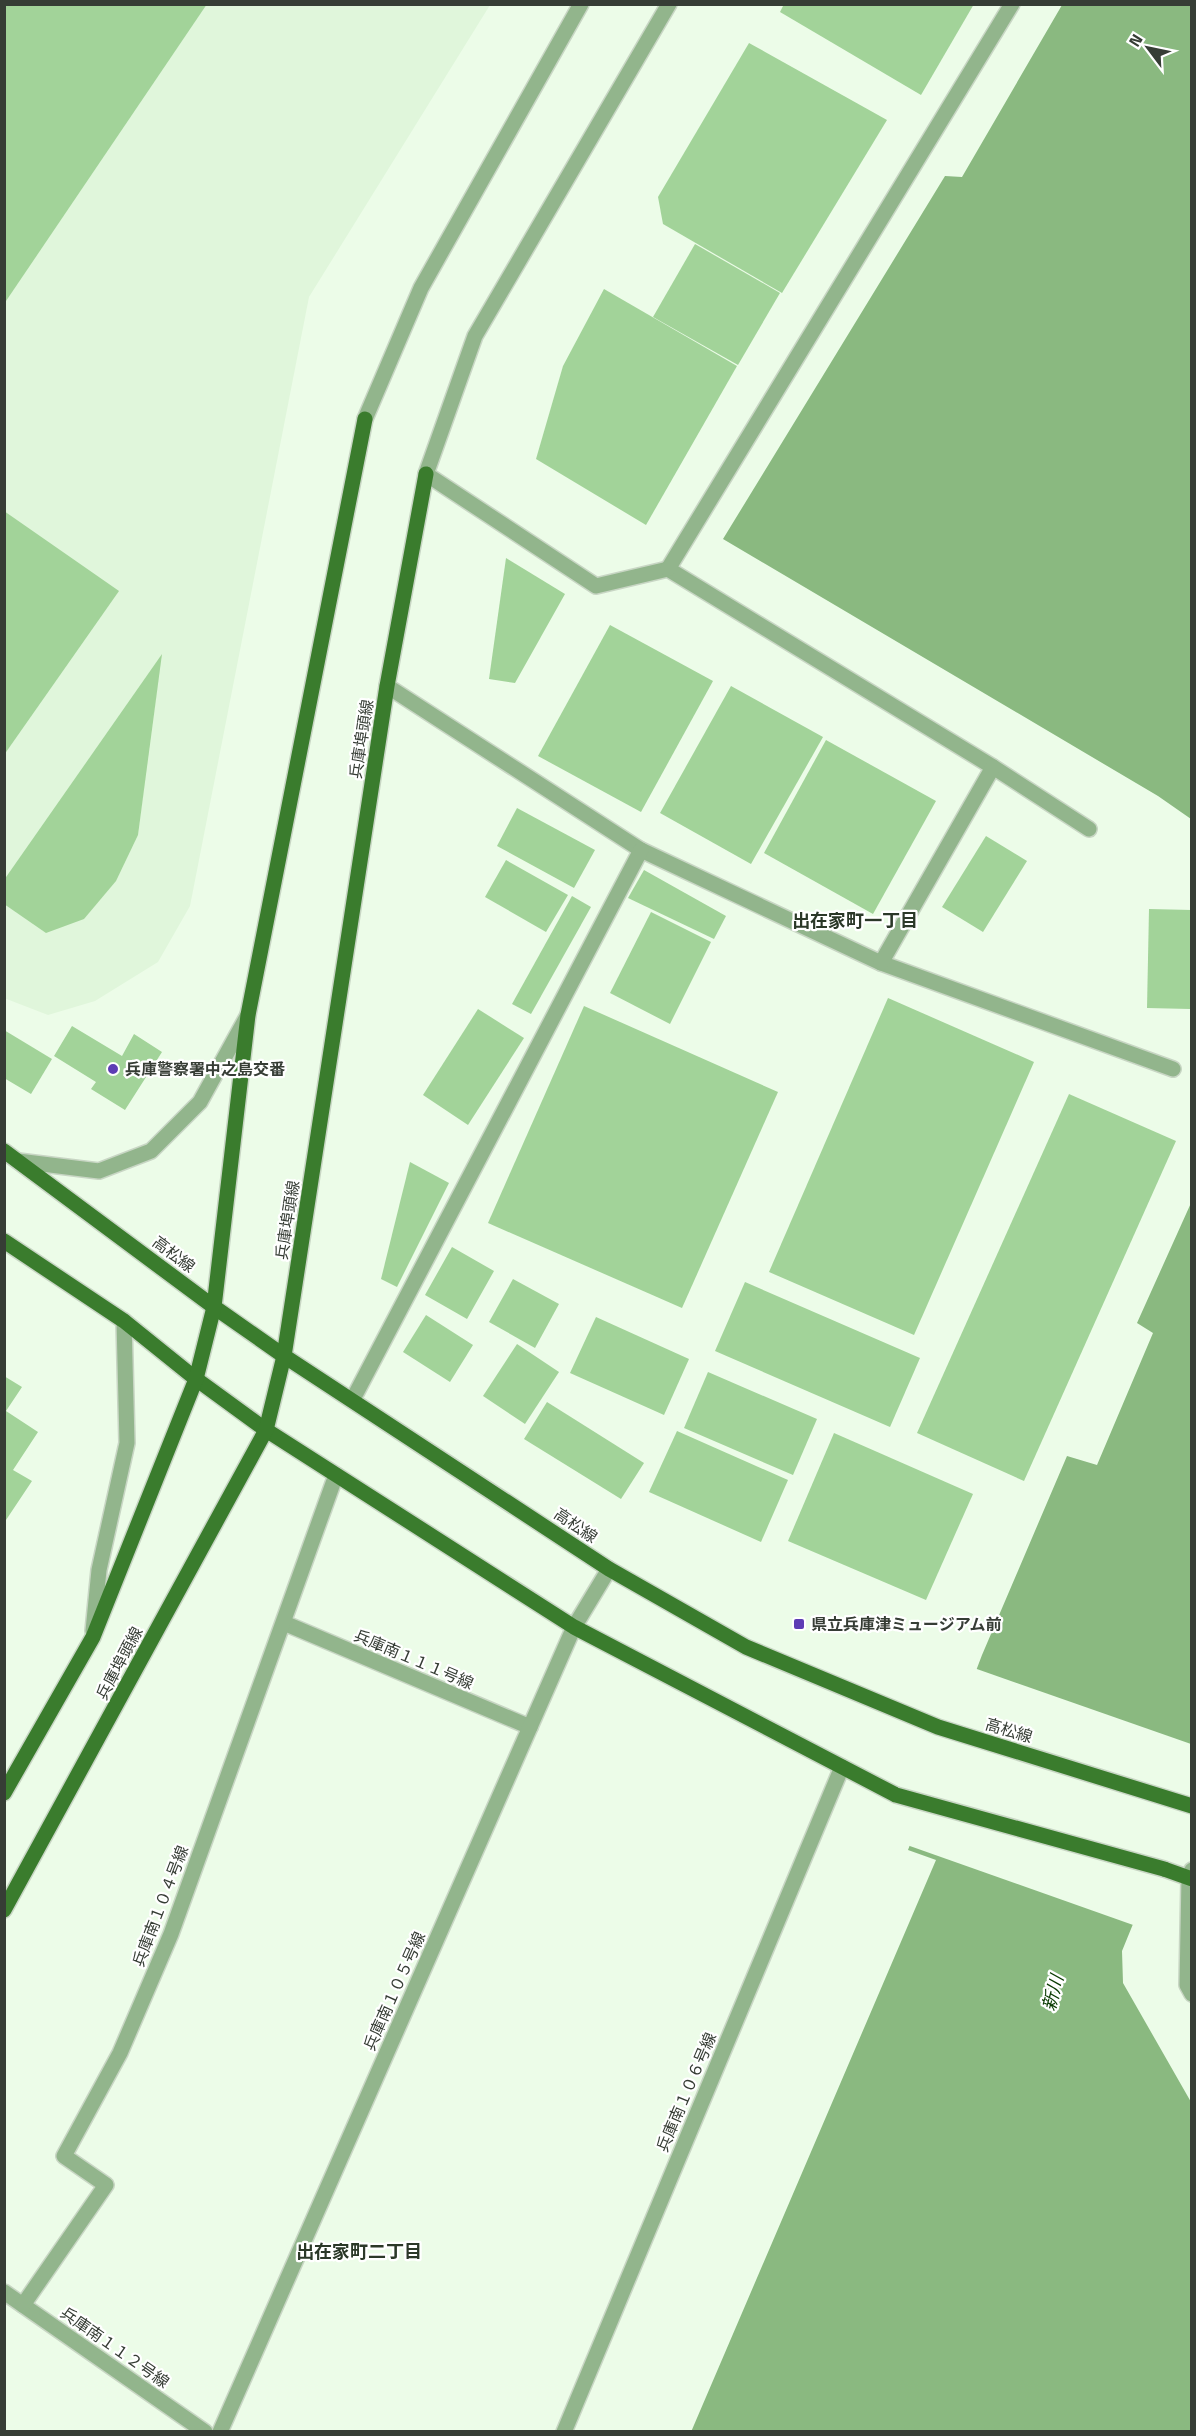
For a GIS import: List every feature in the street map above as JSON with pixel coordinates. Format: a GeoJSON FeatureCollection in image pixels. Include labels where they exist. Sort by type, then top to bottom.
{"type":"FeatureCollection","features":[{"type":"Feature","properties":{"kind":"main road"},"geometry":{"type":"LineString","coordinates":[[4,1793],[93,1637],[196,1379],[214,1307],[248,1015],[364,419]]}},
{"type":"Feature","properties":{"kind":"main road","name":"兵庫埠頭線"},"geometry":{"type":"LineString","coordinates":[[4,1910],[266,1430],[284,1356],[387,686],[426,474]]}},
{"type":"Feature","properties":{"kind":"main road","name":"高松線"},"geometry":{"type":"LineString","coordinates":[[4,1151],[214,1307],[284,1356],[353,1399],[609,1569],[746,1647],[938,1727],[1190,1805]]}},
{"type":"Feature","properties":{"kind":"main road"},"geometry":{"type":"LineString","coordinates":[[4,1241],[124,1321],[196,1379],[266,1430],[574,1627],[896,1795],[1191,1876]]}},
{"type":"Feature","properties":{"kind":"street"},"geometry":{"type":"LineString","coordinates":[[364,419],[421,288],[581,4]]}},
{"type":"Feature","properties":{"kind":"street"},"geometry":{"type":"LineString","coordinates":[[669,4],[475,336],[426,474],[596,586],[668,569],[993,767],[1089,829]]}},
{"type":"Feature","properties":{"kind":"street"},"geometry":{"type":"LineString","coordinates":[[668,569],[1012,4]]}},
{"type":"Feature","properties":{"kind":"street"},"geometry":{"type":"LineString","coordinates":[[387,686],[641,850],[882,963],[1173,1069]]}},
{"type":"Feature","properties":{"kind":"street"},"geometry":{"type":"LineString","coordinates":[[882,963],[993,767]]}},
{"type":"Feature","properties":{"kind":"street"},"geometry":{"type":"LineString","coordinates":[[353,1399],[641,850]]}},
{"type":"Feature","properties":{"kind":"street"},"geometry":{"type":"LineString","coordinates":[[18,1161],[99,1171],[151,1151],[200,1102],[248,1015]]}},
{"type":"Feature","properties":{"kind":"street"},"geometry":{"type":"LineString","coordinates":[[93,1637],[99,1570],[127,1443],[124,1321]]}},
{"type":"Feature","properties":{"kind":"street","name":"兵庫南１０４号線"},"geometry":{"type":"LineString","coordinates":[[23,2305],[106,2185],[64,2156],[120,2053],[171,1934],[336,1475]]}},
{"type":"Feature","properties":{"kind":"street","name":"兵庫南１０５号線"},"geometry":{"type":"LineString","coordinates":[[220,2432],[574,1627],[609,1569]]}},
{"type":"Feature","properties":{"kind":"street","name":"兵庫南１１１号線"},"geometry":{"type":"LineString","coordinates":[[284,1623],[530,1728]]}},
{"type":"Feature","properties":{"kind":"street","name":"兵庫南１０６号線"},"geometry":{"type":"LineString","coordinates":[[564,2432],[842,1767]]}},
{"type":"Feature","properties":{"kind":"street"},"geometry":{"type":"LineString","coordinates":[[1191,1876],[1187,1985],[1191,1994]]}},
{"type":"Feature","properties":{"kind":"street","name":"兵庫南１１２号線"},"geometry":{"type":"LineString","coordinates":[[4,2292],[205,2432]]}},
{"type":"Feature","properties":{"kind":"shaded area"},"geometry":{"type":"Polygon","coordinates":[[[4,5],[490,5],[309,297],[190,906],[158,962],[95,1001],[48,1015],[4,998],[4,5]]]}},
{"type":"Feature","properties":{"kind":"water"},"geometry":{"type":"Polygon","coordinates":[[[1062,5],[1191,5],[1191,819],[1158,796],[723,539],[945,176],[962,177],[1062,5]]]}},
{"type":"Feature","properties":{"kind":"water","name":"新川"},"geometry":{"type":"Polygon","coordinates":[[[1191,1203],[1191,1782],[1122,1951],[1123,1983],[1191,2102],[1191,2431],[691,2432],[936,1860],[908,1850],[982,1655],[1067,1456],[1097,1465],[1153,1333],[1137,1323],[1191,1203]]]}},
{"type":"Feature","properties":{"kind":"pier"},"geometry":{"type":"Polygon","coordinates":[[[974,1668],[1191,1744],[1192,1789],[1136,1926],[907,1845],[974,1668]]]}},
{"type":"Feature","properties":{"kind":"building"},"geometry":{"type":"Polygon","coordinates":[[[4,4],[207,4],[4,304],[4,4]]]}},
{"type":"Feature","properties":{"kind":"building"},"geometry":{"type":"Polygon","coordinates":[[[784,4],[974,4],[921,95],[780,12],[784,4]]]}},
{"type":"Feature","properties":{"kind":"building"},"geometry":{"type":"Polygon","coordinates":[[[749,43],[887,120],[782,293],[663,224],[658,197],[749,43]]]}},
{"type":"Feature","properties":{"kind":"building"},"geometry":{"type":"Polygon","coordinates":[[[695,244],[780,293],[738,365],[653,317],[695,244]]]}},
{"type":"Feature","properties":{"kind":"building"},"geometry":{"type":"Polygon","coordinates":[[[604,289],[737,366],[646,525],[536,459],[563,366],[604,289]]]}},
{"type":"Feature","properties":{"kind":"building"},"geometry":{"type":"Polygon","coordinates":[[[4,511],[119,591],[4,755],[4,511]]]}},
{"type":"Feature","properties":{"kind":"building"},"geometry":{"type":"Polygon","coordinates":[[[506,558],[565,594],[515,683],[489,679],[506,558]]]}},
{"type":"Feature","properties":{"kind":"building"},"geometry":{"type":"Polygon","coordinates":[[[610,625],[713,681],[641,812],[538,756],[610,625]]]}},
{"type":"Feature","properties":{"kind":"building"},"geometry":{"type":"Polygon","coordinates":[[[162,654],[138,835],[116,881],[84,919],[46,933],[4,904],[4,880],[162,654]]]}},
{"type":"Feature","properties":{"kind":"building"},"geometry":{"type":"Polygon","coordinates":[[[731,686],[823,737],[751,864],[660,813],[731,686]]]}},
{"type":"Feature","properties":{"kind":"building"},"geometry":{"type":"Polygon","coordinates":[[[826,740],[936,801],[873,914],[764,853],[826,740]]]}},
{"type":"Feature","properties":{"kind":"building"},"geometry":{"type":"Polygon","coordinates":[[[517,808],[595,850],[574,888],[497,846],[517,808]]]}},
{"type":"Feature","properties":{"kind":"building"},"geometry":{"type":"Polygon","coordinates":[[[986,836],[1027,861],[983,932],[942,907],[986,836]]]}},
{"type":"Feature","properties":{"kind":"building"},"geometry":{"type":"Polygon","coordinates":[[[506,860],[568,895],[546,932],[485,897],[506,860]]]}},
{"type":"Feature","properties":{"kind":"building"},"geometry":{"type":"Polygon","coordinates":[[[644,870],[726,916],[714,939],[628,898],[644,870]]]}},
{"type":"Feature","properties":{"kind":"building"},"geometry":{"type":"Polygon","coordinates":[[[572,896],[591,907],[531,1014],[512,1004],[572,896]]]}},
{"type":"Feature","properties":{"kind":"building"},"geometry":{"type":"Polygon","coordinates":[[[1149,909],[1192,910],[1190,1009],[1147,1008],[1149,909]]]}},
{"type":"Feature","properties":{"kind":"building"},"geometry":{"type":"Polygon","coordinates":[[[651,912],[711,942],[670,1024],[610,993],[651,912]]]}},
{"type":"Feature","properties":{"kind":"building"},"geometry":{"type":"Polygon","coordinates":[[[888,998],[1034,1062],[914,1335],[769,1272],[888,998]]]}},
{"type":"Feature","properties":{"kind":"building"},"geometry":{"type":"Polygon","coordinates":[[[584,1006],[778,1092],[682,1308],[488,1223],[584,1006]]]}},
{"type":"Feature","properties":{"kind":"building"},"geometry":{"type":"Polygon","coordinates":[[[478,1009],[524,1038],[468,1125],[423,1095],[478,1009]]]}},
{"type":"Feature","properties":{"kind":"building","name":"兵庫警察署中之島交番"},"geometry":{"type":"Polygon","coordinates":[[[72,1026],[122,1056],[134,1034],[162,1052],[125,1110],[91,1089],[96,1082],[54,1056],[72,1026]]]}},
{"type":"Feature","properties":{"kind":"building"},"geometry":{"type":"Polygon","coordinates":[[[4,1030],[52,1059],[31,1094],[4,1078],[4,1030]]]}},
{"type":"Feature","properties":{"kind":"building"},"geometry":{"type":"Polygon","coordinates":[[[1069,1094],[1176,1141],[1024,1481],[917,1433],[1069,1094]]]}},
{"type":"Feature","properties":{"kind":"building"},"geometry":{"type":"Polygon","coordinates":[[[410,1162],[449,1183],[397,1287],[381,1279],[410,1162]]]}},
{"type":"Feature","properties":{"kind":"building"},"geometry":{"type":"Polygon","coordinates":[[[452,1247],[494,1271],[467,1319],[425,1295],[452,1247]]]}},
{"type":"Feature","properties":{"kind":"building"},"geometry":{"type":"Polygon","coordinates":[[[513,1279],[559,1304],[535,1348],[489,1322],[513,1279]]]}},
{"type":"Feature","properties":{"kind":"building"},"geometry":{"type":"Polygon","coordinates":[[[745,1282],[920,1358],[890,1427],[715,1351],[745,1282]]]}},
{"type":"Feature","properties":{"kind":"building"},"geometry":{"type":"Polygon","coordinates":[[[426,1315],[473,1345],[450,1382],[403,1352],[426,1315]]]}},
{"type":"Feature","properties":{"kind":"building"},"geometry":{"type":"Polygon","coordinates":[[[596,1317],[689,1359],[664,1415],[570,1373],[596,1317]]]}},
{"type":"Feature","properties":{"kind":"building"},"geometry":{"type":"Polygon","coordinates":[[[517,1344],[559,1372],[525,1424],[483,1396],[517,1344]]]}},
{"type":"Feature","properties":{"kind":"building"},"geometry":{"type":"Polygon","coordinates":[[[708,1372],[817,1419],[793,1475],[684,1428],[708,1372]]]}},
{"type":"Feature","properties":{"kind":"building"},"geometry":{"type":"Polygon","coordinates":[[[4,1376],[22,1387],[6,1411],[38,1432],[13,1470],[32,1481],[4,1523],[4,1376]]]}},
{"type":"Feature","properties":{"kind":"building"},"geometry":{"type":"Polygon","coordinates":[[[547,1402],[644,1463],[621,1499],[524,1439],[547,1402]]]}},
{"type":"Feature","properties":{"kind":"building"},"geometry":{"type":"Polygon","coordinates":[[[677,1431],[788,1480],[761,1542],[649,1492],[677,1431]]]}},
{"type":"Feature","properties":{"kind":"building"},"geometry":{"type":"Polygon","coordinates":[[[834,1433],[973,1494],[926,1600],[788,1541],[834,1433]]]}},
{"type":"Feature","properties":{"kind":"place","name":"兵庫警察署中之島交番"},"geometry":{"type":"Point","coordinates":[113,1069]}},
{"type":"Feature","properties":{"kind":"place","name":"県立兵庫津ミュージアム前"},"geometry":{"type":"Point","coordinates":[799,1624]}},
{"type":"Feature","properties":{"kind":"district","name":"出在家町一丁目"},"geometry":{"type":"Point","coordinates":[855,921]}},
{"type":"Feature","properties":{"kind":"district","name":"出在家町二丁目"},"geometry":{"type":"Point","coordinates":[359,2252]}}]}
